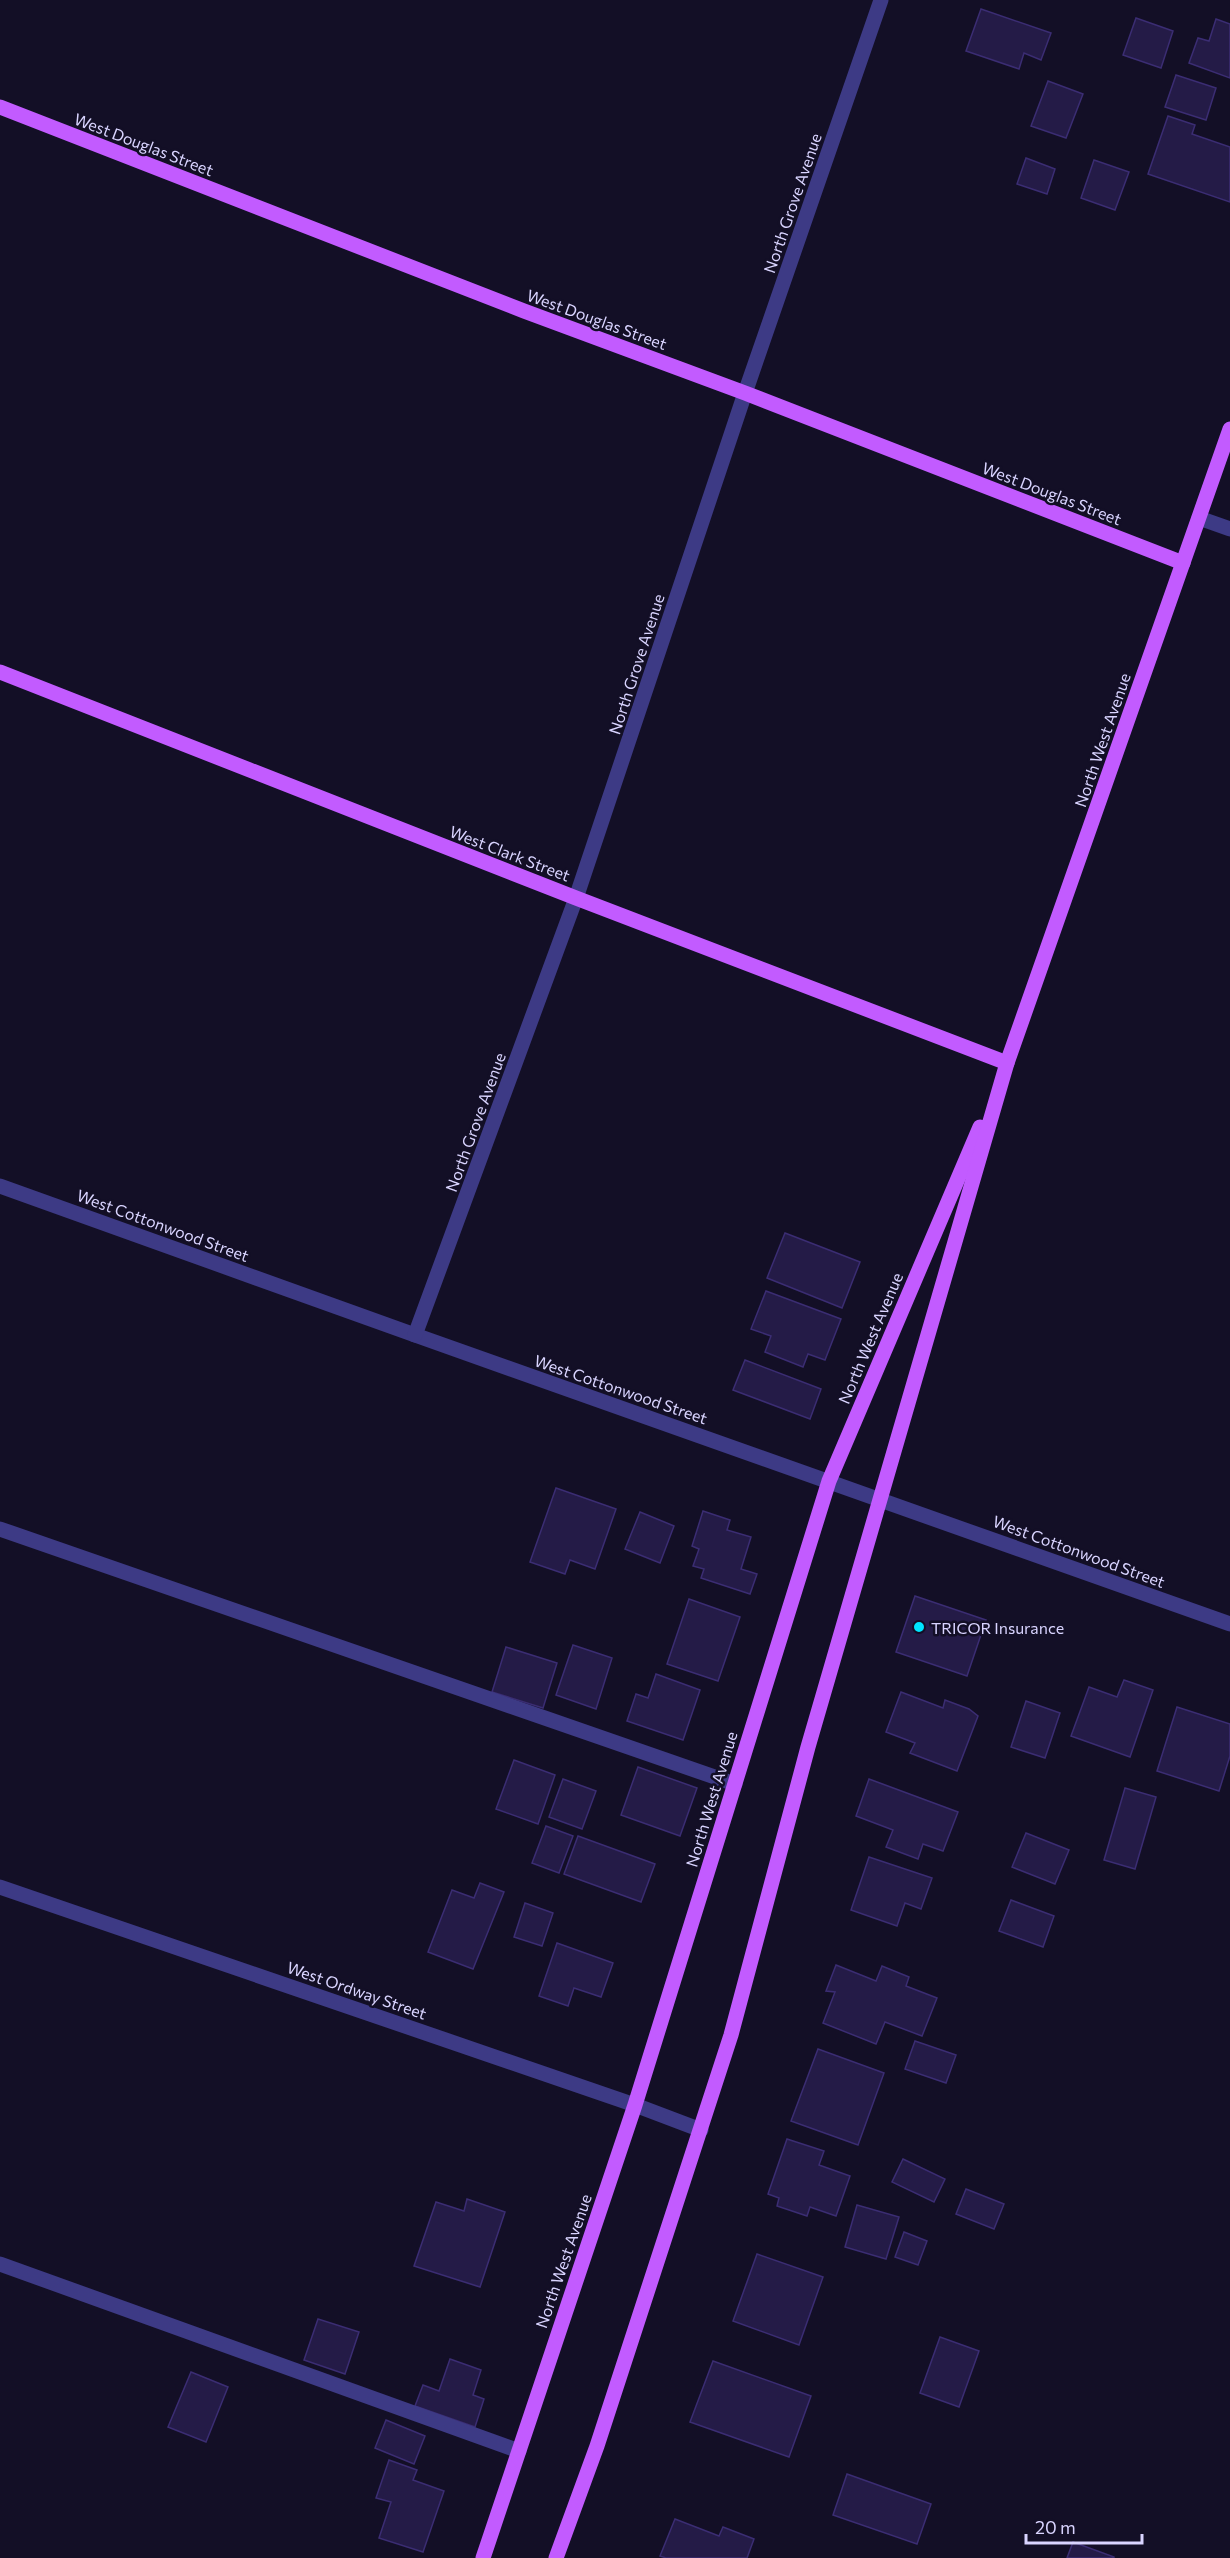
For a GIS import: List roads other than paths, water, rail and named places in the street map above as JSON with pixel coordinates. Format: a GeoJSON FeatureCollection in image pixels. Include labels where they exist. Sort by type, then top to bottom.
{"type":"FeatureCollection","features":[{"type":"Feature","properties":{"kind":"main road","name":"West Douglas Street"},"geometry":{"type":"LineString","coordinates":[[0,107],[524,312],[745,393],[1183,563]]}},
{"type":"Feature","properties":{"kind":"main road","name":"North West Avenue"},"geometry":{"type":"LineString","coordinates":[[556,2558],[597,2446],[732,2035],[808,1747],[1007,1063],[1230,429]]}},
{"type":"Feature","properties":{"kind":"main road","name":"West Clark Street"},"geometry":{"type":"LineString","coordinates":[[0,672],[576,898],[1007,1063]]}},
{"type":"Feature","properties":{"kind":"main road","name":"North West Avenue"},"geometry":{"type":"LineString","coordinates":[[483,2558],[635,2105],[829,1481],[1007,1063]]}},
{"type":"Feature","properties":{"kind":"street","name":"North Grove Avenue"},"geometry":{"type":"LineString","coordinates":[[415,1335],[576,898],[745,393],[881,0]]}},
{"type":"Feature","properties":{"kind":"street"},"geometry":{"type":"LineString","coordinates":[[1199,518],[1230,529]]}},
{"type":"Feature","properties":{"kind":"street","name":"West Cottonwood Street"},"geometry":{"type":"LineString","coordinates":[[0,1186],[1230,1624]]}},
{"type":"Feature","properties":{"kind":"street"},"geometry":{"type":"LineString","coordinates":[[0,1529],[735,1785]]}},
{"type":"Feature","properties":{"kind":"street","name":"West Ordway Street"},"geometry":{"type":"LineString","coordinates":[[0,1887],[635,2105],[700,2130]]}},
{"type":"Feature","properties":{"kind":"street"},"geometry":{"type":"LineString","coordinates":[[0,2264],[519,2451]]}},
{"type":"Feature","properties":{"kind":"place","name":"TRICOR Insurance"},"geometry":{"type":"Point","coordinates":[919,1627]}}]}
